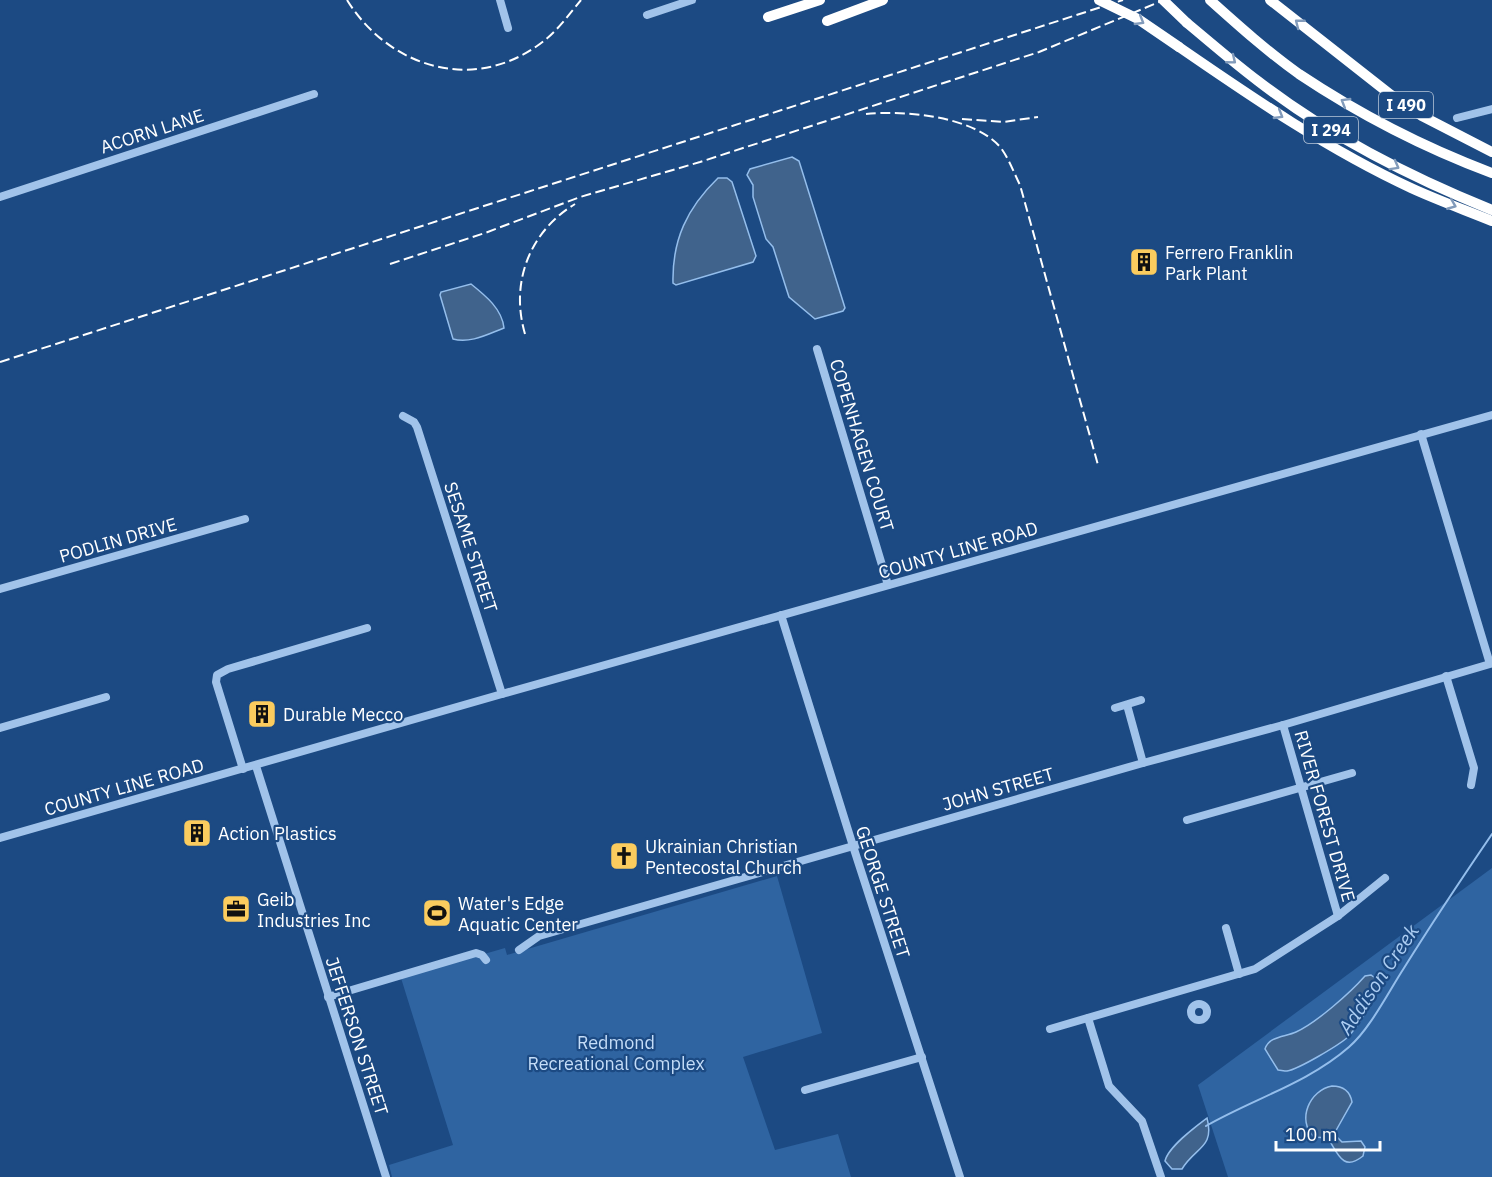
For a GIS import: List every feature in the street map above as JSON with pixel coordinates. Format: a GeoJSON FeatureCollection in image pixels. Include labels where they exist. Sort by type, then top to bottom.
{"type":"FeatureCollection","features":[{"type":"Feature","properties":{"kind":"highway"},"geometry":{"type":"LineString","coordinates":[[768,16],[820,0]]}},
{"type":"Feature","properties":{"kind":"highway"},"geometry":{"type":"LineString","coordinates":[[827,21],[883,0]]}},
{"type":"Feature","properties":{"kind":"highway"},"geometry":{"type":"LineString","coordinates":[[1099,0],[1138,19],[1278,114],[1370,167],[1411,188],[1492,221]]}},
{"type":"Feature","properties":{"kind":"highway","name":"I 294"},"geometry":{"type":"LineString","coordinates":[[1163,0],[1187,23],[1259,82],[1349,141],[1405,172],[1492,210]]}},
{"type":"Feature","properties":{"kind":"highway","name":"I 294"},"geometry":{"type":"LineString","coordinates":[[1210,0],[1299,73],[1348,104],[1416,141],[1492,173]]}},
{"type":"Feature","properties":{"kind":"highway","name":"I 490"},"geometry":{"type":"LineString","coordinates":[[1270,0],[1422,116],[1492,152]]}},
{"type":"Feature","properties":{"kind":"street"},"geometry":{"type":"LineString","coordinates":[[500,0],[508,28]]}},
{"type":"Feature","properties":{"kind":"street"},"geometry":{"type":"LineString","coordinates":[[647,15],[692,0]]}},
{"type":"Feature","properties":{"kind":"street","name":"ACORN LANE"},"geometry":{"type":"LineString","coordinates":[[0,197],[314,94]]}},
{"type":"Feature","properties":{"kind":"street"},"geometry":{"type":"LineString","coordinates":[[1457,118],[1492,109]]}},
{"type":"Feature","properties":{"kind":"street","name":"COPENHAGEN COURT"},"geometry":{"type":"LineString","coordinates":[[817,349],[888,585]]}},
{"type":"Feature","properties":{"kind":"street","name":"COUNTY LINE ROAD"},"geometry":{"type":"LineString","coordinates":[[0,838],[1492,415]]}},
{"type":"Feature","properties":{"kind":"street","name":"SESAME STREET"},"geometry":{"type":"LineString","coordinates":[[403,416],[414,422],[417,427],[502,694]]}},
{"type":"Feature","properties":{"kind":"street","name":"JOHN STREET"},"geometry":{"type":"LineString","coordinates":[[519,950],[539,936],[1490,664],[1422,434]]}},
{"type":"Feature","properties":{"kind":"street","name":"PODLIN DRIVE"},"geometry":{"type":"LineString","coordinates":[[0,589],[245,519]]}},
{"type":"Feature","properties":{"kind":"street","name":"GEORGE STREET"},"geometry":{"type":"LineString","coordinates":[[781,615],[960,1177]]}},
{"type":"Feature","properties":{"kind":"street"},"geometry":{"type":"LineString","coordinates":[[243,769],[216,682],[217,675],[221,671],[367,628]]}},
{"type":"Feature","properties":{"kind":"street"},"geometry":{"type":"LineString","coordinates":[[1446,676],[1474,768],[1472,785]]}},
{"type":"Feature","properties":{"kind":"street"},"geometry":{"type":"LineString","coordinates":[[0,728],[106,697]]}},
{"type":"Feature","properties":{"kind":"street"},"geometry":{"type":"LineString","coordinates":[[1115,708],[1141,700]]}},
{"type":"Feature","properties":{"kind":"street"},"geometry":{"type":"LineString","coordinates":[[1127,705],[1143,763]]}},
{"type":"Feature","properties":{"kind":"street","name":"RIVER FOREST DRIVE"},"geometry":{"type":"LineString","coordinates":[[1283,725],[1338,916]]}},
{"type":"Feature","properties":{"kind":"street","name":"JEFFERSON STREET"},"geometry":{"type":"LineString","coordinates":[[256,766],[386,1177]]}},
{"type":"Feature","properties":{"kind":"street"},"geometry":{"type":"LineString","coordinates":[[1186,820],[1352,772]]}},
{"type":"Feature","properties":{"kind":"street"},"geometry":{"type":"LineString","coordinates":[[1050,1029],[1255,969],[1338,916],[1385,878]]}},
{"type":"Feature","properties":{"kind":"street"},"geometry":{"type":"LineString","coordinates":[[1226,928],[1239,974]]}},
{"type":"Feature","properties":{"kind":"street"},"geometry":{"type":"LineString","coordinates":[[328,997],[476,953],[482,955],[486,960]]}},
{"type":"Feature","properties":{"kind":"street"},"geometry":{"type":"LineString","coordinates":[[1191,988],[1196,1004]]}},
{"type":"Feature","properties":{"kind":"street"},"geometry":{"type":"LineString","coordinates":[[1088,1018],[1109,1086],[1142,1121],[1161,1177]]}},
{"type":"Feature","properties":{"kind":"street"},"geometry":{"type":"LineString","coordinates":[[805,1090],[921,1057]]}},
{"type":"Feature","properties":{"kind":"green space"},"geometry":{"type":"Polygon","coordinates":[[[1492,868],[1492,1177],[1228,1177],[1198,1085],[1492,868]]]}},
{"type":"Feature","properties":{"kind":"green space","name":"Redmond Recreational Complex"},"geometry":{"type":"Polygon","coordinates":[[[777,876],[822,1033],[743,1057],[775,1150],[838,1134],[851,1177],[392,1177],[389,1165],[453,1145],[401,978],[505,948],[507,955],[777,876]]]}},
{"type":"Feature","properties":{"kind":"shaded area"},"geometry":{"type":"Polygon","coordinates":[[[792,157],[799,161],[845,308],[843,311],[815,319],[789,297],[773,247],[766,239],[753,197],[753,185],[747,175],[750,169],[792,157]]]}},
{"type":"Feature","properties":{"kind":"shaded area"},"geometry":{"type":"Polygon","coordinates":[[[718,178],[727,178],[732,182],[756,256],[753,262],[676,285],[673,283],[673,267],[684,226],[698,201],[718,178]]]}},
{"type":"Feature","properties":{"kind":"shaded area"},"geometry":{"type":"Polygon","coordinates":[[[471,284],[497,309],[504,328],[472,339],[453,339],[440,295],[441,292],[471,284]]]}},
{"type":"Feature","properties":{"kind":"shaded area"},"geometry":{"type":"Polygon","coordinates":[[[1371,975],[1379,981],[1378,987],[1372,1002],[1348,1037],[1300,1066],[1287,1071],[1278,1070],[1265,1049],[1267,1045],[1313,1022],[1342,999],[1365,976],[1371,975]]]}},
{"type":"Feature","properties":{"kind":"shaded area"},"geometry":{"type":"Polygon","coordinates":[[[1332,1086],[1345,1090],[1352,1102],[1334,1134],[1342,1142],[1361,1141],[1365,1147],[1363,1156],[1350,1162],[1346,1162],[1338,1155],[1328,1138],[1314,1137],[1306,1122],[1306,1114],[1312,1099],[1317,1093],[1332,1086]]]}},
{"type":"Feature","properties":{"kind":"shaded area"},"geometry":{"type":"Polygon","coordinates":[[[1207,1118],[1209,1128],[1206,1142],[1182,1169],[1172,1169],[1165,1161],[1171,1150],[1207,1118]]]}},
{"type":"Feature","properties":{"kind":"waterway","name":"Addison Creek"},"geometry":{"type":"LineString","coordinates":[[1206,1126],[1316,1071],[1357,1039],[1372,1020],[1425,934],[1492,834]]}},
{"type":"Feature","properties":{"kind":"railway"},"geometry":{"type":"LineString","coordinates":[[347,0],[364,23],[385,42],[407,56],[432,65],[458,70],[485,68],[511,60],[537,46],[555,31],[581,0]]}},
{"type":"Feature","properties":{"kind":"railway"},"geometry":{"type":"LineString","coordinates":[[0,362],[1123,0]]}},
{"type":"Feature","properties":{"kind":"railway"},"geometry":{"type":"LineString","coordinates":[[390,264],[485,233],[580,197],[700,162],[1039,52],[1164,0]]}},
{"type":"Feature","properties":{"kind":"railway"},"geometry":{"type":"LineString","coordinates":[[866,114],[900,113],[957,122],[989,137],[1004,152],[1020,185],[1098,465]]}},
{"type":"Feature","properties":{"kind":"railway"},"geometry":{"type":"LineString","coordinates":[[962,119],[1003,122],[1038,117]]}},
{"type":"Feature","properties":{"kind":"railway"},"geometry":{"type":"LineString","coordinates":[[525,334],[520,296],[527,260],[546,229],[575,204]]}},
{"type":"Feature","properties":{"kind":"place","name":"Ferrero Franklin Park Plant"},"geometry":{"type":"Point","coordinates":[1144,262]}},
{"type":"Feature","properties":{"kind":"place","name":"Durable Mecco"},"geometry":{"type":"Point","coordinates":[262,714]}},
{"type":"Feature","properties":{"kind":"place","name":"Action Plastics"},"geometry":{"type":"Point","coordinates":[197,833]}},
{"type":"Feature","properties":{"kind":"place","name":"Ukrainian Christian Pentecostal Church"},"geometry":{"type":"Point","coordinates":[624,856]}},
{"type":"Feature","properties":{"kind":"place","name":"Geib Industries Inc"},"geometry":{"type":"Point","coordinates":[236,909]}},
{"type":"Feature","properties":{"kind":"place","name":"Water's Edge Aquatic Center"},"geometry":{"type":"Point","coordinates":[437,913]}}]}
